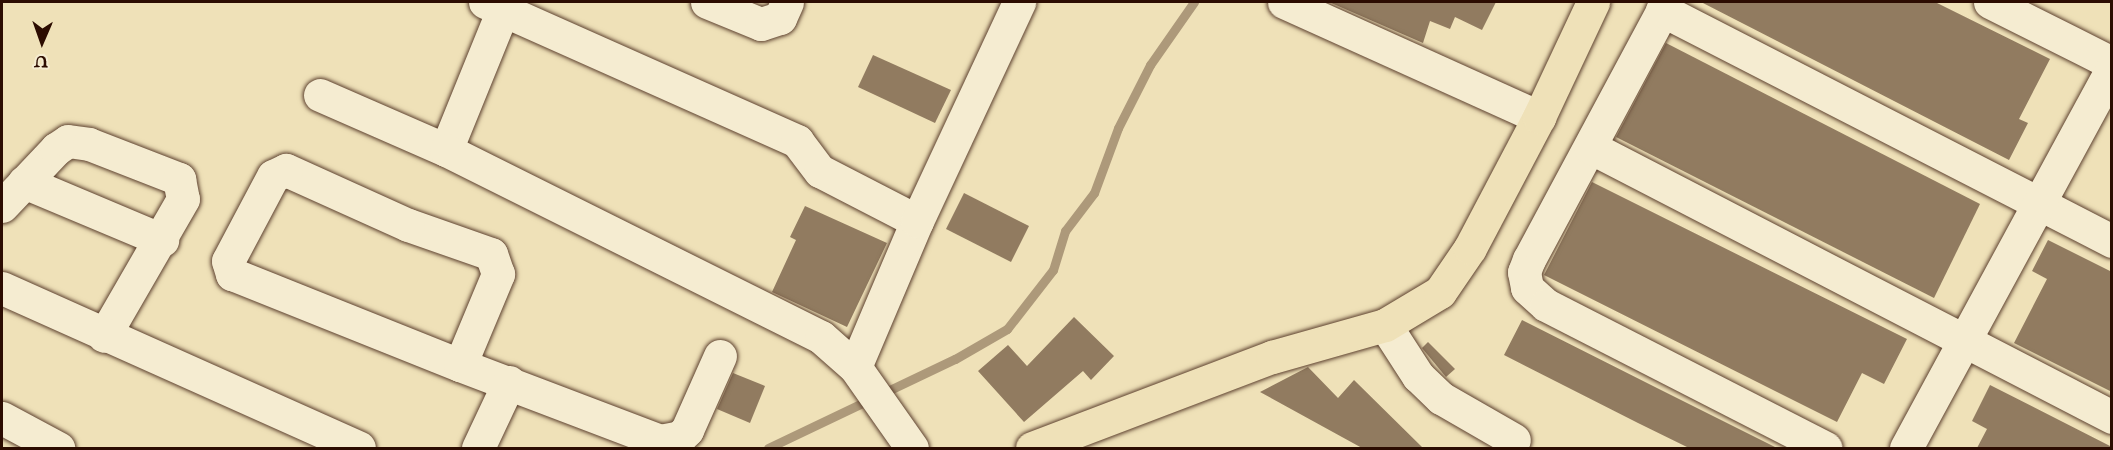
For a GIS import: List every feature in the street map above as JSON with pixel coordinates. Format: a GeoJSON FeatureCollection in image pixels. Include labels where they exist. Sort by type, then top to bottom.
{"type":"FeatureCollection","features":[{"type":"Feature","properties":{"kind":"main road"},"geometry":{"type":"LineString","coordinates":[[1032,448],[1272,357],[1385,325],[1422,306],[1448,282],[1539,117],[1593,2]]}},
{"type":"Feature","properties":{"kind":"street"},"geometry":{"type":"LineString","coordinates":[[707,2],[761,24],[780,18],[787,2]]}},
{"type":"Feature","properties":{"kind":"street"},"geometry":{"type":"LineString","coordinates":[[863,380],[917,220],[1020,2]]}},
{"type":"Feature","properties":{"kind":"street"},"geometry":{"type":"LineString","coordinates":[[1284,2],[1539,117]]}},
{"type":"Feature","properties":{"kind":"street"},"geometry":{"type":"LineString","coordinates":[[1990,2],[2112,63]]}},
{"type":"Feature","properties":{"kind":"street"},"geometry":{"type":"LineString","coordinates":[[446,150],[498,4],[797,141],[820,171],[917,220]]}},
{"type":"Feature","properties":{"kind":"street"},"geometry":{"type":"LineString","coordinates":[[1826,448],[1546,305],[1527,288],[1524,272],[1529,259],[1664,6],[2112,241]]}},
{"type":"Feature","properties":{"kind":"street"},"geometry":{"type":"LineString","coordinates":[[1906,448],[2112,68]]}},
{"type":"Feature","properties":{"kind":"street"},"geometry":{"type":"LineString","coordinates":[[320,95],[446,150],[821,337],[863,380],[891,422],[912,448]]}},
{"type":"Feature","properties":{"kind":"street"},"geometry":{"type":"LineString","coordinates":[[2,206],[68,141],[89,144],[173,174],[183,188],[183,199],[162,240],[104,336]]}},
{"type":"Feature","properties":{"kind":"street"},"geometry":{"type":"LineString","coordinates":[[1590,147],[2112,417]]}},
{"type":"Feature","properties":{"kind":"street"},"geometry":{"type":"LineString","coordinates":[[460,365],[498,274],[492,254],[408,225],[286,170],[273,176],[228,261],[232,274],[460,365],[660,441],[680,436],[687,429],[720,356]]}},
{"type":"Feature","properties":{"kind":"street"},"geometry":{"type":"LineString","coordinates":[[24,182],[162,240]]}},
{"type":"Feature","properties":{"kind":"street"},"geometry":{"type":"LineString","coordinates":[[2,288],[104,336],[359,448]]}},
{"type":"Feature","properties":{"kind":"street"},"geometry":{"type":"LineString","coordinates":[[1385,325],[1418,376],[1441,398],[1514,440]]}},
{"type":"Feature","properties":{"kind":"street"},"geometry":{"type":"LineString","coordinates":[[478,448],[509,382]]}},
{"type":"Feature","properties":{"kind":"street"},"geometry":{"type":"LineString","coordinates":[[2,418],[58,448]]}},
{"type":"Feature","properties":{"kind":"building"},"geometry":{"type":"Polygon","coordinates":[[[1329,2],[1496,2],[1482,30],[1455,17],[1450,29],[1430,21],[1423,43],[1329,2]]]}},
{"type":"Feature","properties":{"kind":"building"},"geometry":{"type":"Polygon","coordinates":[[[1701,2],[1935,2],[2050,59],[2019,119],[2028,123],[2009,160],[1701,2]]]}},
{"type":"Feature","properties":{"kind":"building"},"geometry":{"type":"Polygon","coordinates":[[[1666,43],[1980,204],[1934,298],[1616,137],[1666,43]]]}},
{"type":"Feature","properties":{"kind":"building"},"geometry":{"type":"Polygon","coordinates":[[[873,55],[951,90],[935,123],[858,87],[873,55]]]}},
{"type":"Feature","properties":{"kind":"building"},"geometry":{"type":"Polygon","coordinates":[[[1592,182],[1907,339],[1884,384],[1862,373],[1837,422],[1544,275],[1592,182]]]}},
{"type":"Feature","properties":{"kind":"building"},"geometry":{"type":"Polygon","coordinates":[[[964,193],[1029,226],[1011,262],[946,229],[964,193]]]}},
{"type":"Feature","properties":{"kind":"building"},"geometry":{"type":"Polygon","coordinates":[[[805,206],[887,243],[847,327],[772,292],[796,240],[790,237],[805,206]]]}},
{"type":"Feature","properties":{"kind":"building"},"geometry":{"type":"Polygon","coordinates":[[[2048,240],[2112,272],[2112,392],[2014,343],[2047,279],[2032,271],[2048,240]]]}},
{"type":"Feature","properties":{"kind":"building"},"geometry":{"type":"Polygon","coordinates":[[[1074,317],[1114,356],[1091,380],[1083,371],[1024,422],[978,371],[1008,345],[1027,366],[1074,317]]]}},
{"type":"Feature","properties":{"kind":"building"},"geometry":{"type":"Polygon","coordinates":[[[1522,320],[1777,448],[1689,448],[1638,423],[1504,355],[1522,320]]]}},
{"type":"Feature","properties":{"kind":"building"},"geometry":{"type":"Polygon","coordinates":[[[1428,342],[1455,369],[1446,377],[1422,348],[1428,342]]]}},
{"type":"Feature","properties":{"kind":"building"},"geometry":{"type":"Polygon","coordinates":[[[1308,367],[1338,398],[1354,380],[1423,448],[1362,448],[1260,392],[1308,367]]]}},
{"type":"Feature","properties":{"kind":"building"},"geometry":{"type":"Polygon","coordinates":[[[733,373],[765,386],[750,423],[717,409],[733,373]]]}},
{"type":"Feature","properties":{"kind":"building"},"geometry":{"type":"Polygon","coordinates":[[[1990,385],[2112,448],[1977,448],[1987,429],[1972,421],[1990,385]]]}},
{"type":"Feature","properties":{"kind":"waterway"},"geometry":{"type":"LineString","coordinates":[[768,448],[955,359],[1007,329],[1053,270],[1065,231],[1094,193],[1118,128],[1150,65],[1194,2]]}}]}
